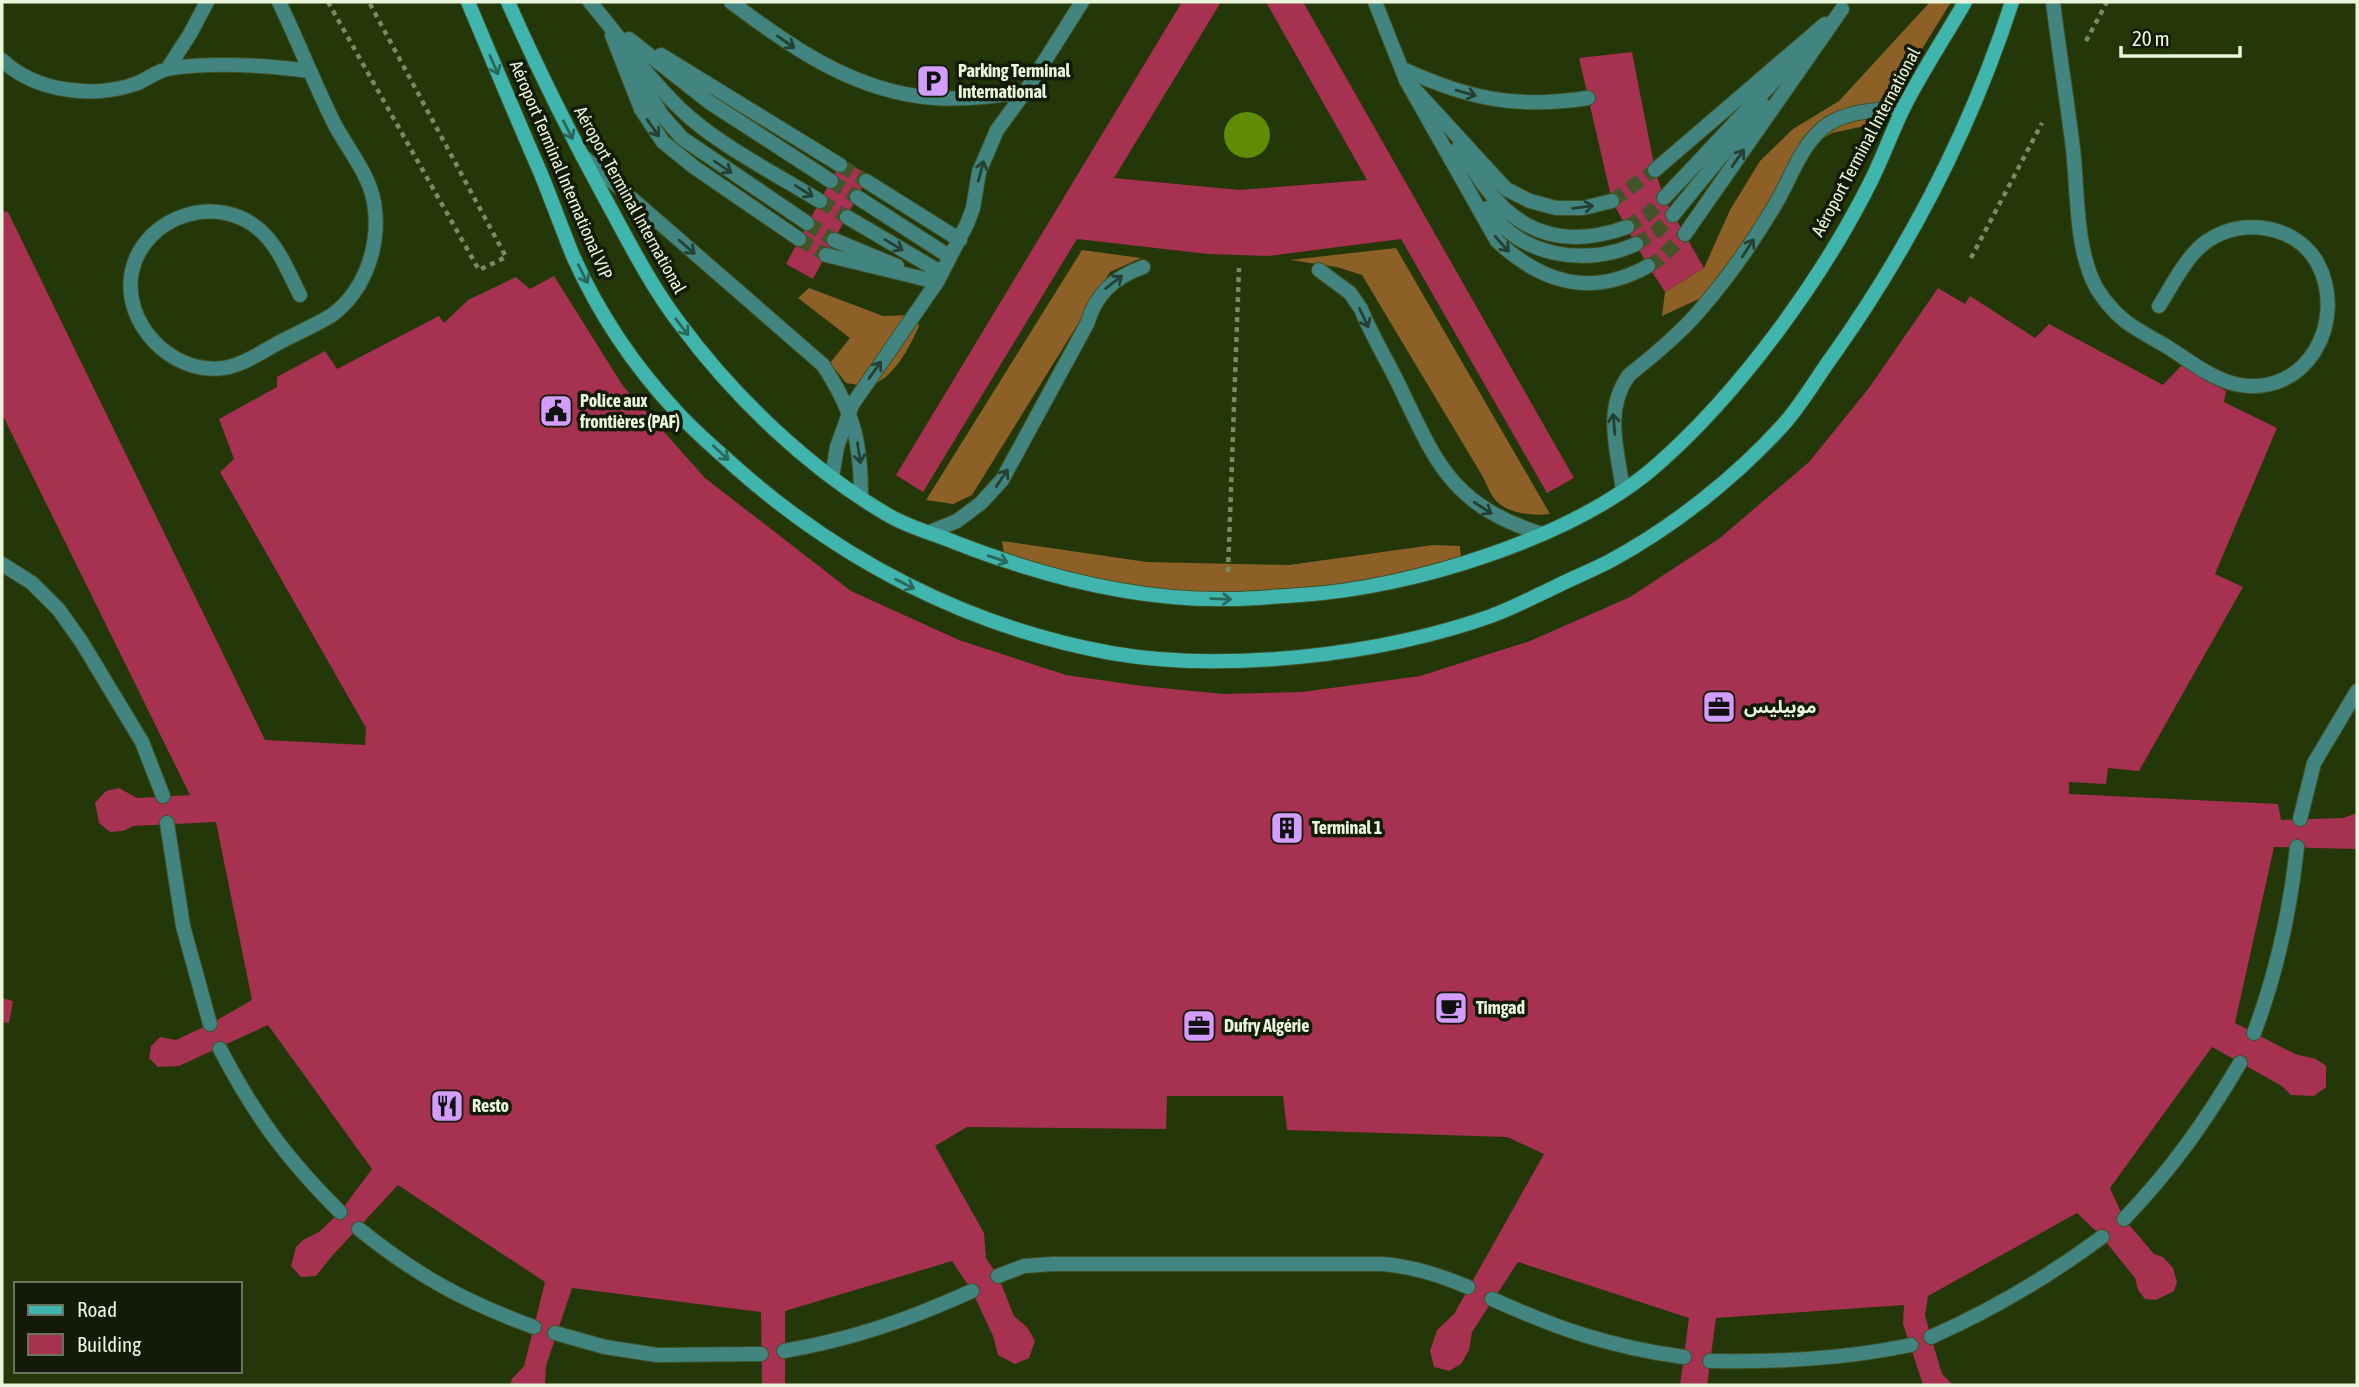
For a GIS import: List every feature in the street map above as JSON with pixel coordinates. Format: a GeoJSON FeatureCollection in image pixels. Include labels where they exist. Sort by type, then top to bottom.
{"type":"FeatureCollection","features":[{"type":"Feature","properties":{"kind":"main road","name":"Aéroport Terminal International VIP"},"geometry":{"type":"LineString","coordinates":[[468,2],[574,258],[603,312],[637,364],[677,412],[767,495],[815,532],[867,564],[962,610],[1011,628],[1114,653],[1169,659],[1224,660],[1280,658],[1349,650],[1443,631],[1496,614],[1612,560],[1660,530],[1704,497],[1786,422],[1862,314],[1940,181],[1972,111],[2012,2]]}},
{"type":"Feature","properties":{"kind":"main road","name":"Aéroport Terminal International"},"geometry":{"type":"LineString","coordinates":[[508,2],[542,80],[653,286],[699,349],[735,391],[767,423],[832,477],[891,517],[1001,561],[1075,581],[1150,594],[1227,599],[1334,593],[1440,571],[1542,534],[1584,515],[1623,491],[1656,466],[1714,410],[1780,325],[1825,261],[1870,182],[1904,106],[1965,2]]}},
{"type":"Feature","properties":{"kind":"street"},"geometry":{"type":"LineString","coordinates":[[168,68],[190,34],[206,2]]}},
{"type":"Feature","properties":{"kind":"street"},"geometry":{"type":"LineString","coordinates":[[279,2],[336,126],[364,176],[373,200],[376,226],[372,253],[364,277],[349,300],[331,315],[249,359],[223,368],[198,367],[174,358],[153,342],[139,322],[131,297],[132,271],[143,247],[160,227],[185,214],[212,211],[238,216],[261,232],[278,252],[300,295]]}},
{"type":"Feature","properties":{"kind":"street"},"geometry":{"type":"LineString","coordinates":[[590,2],[664,91],[690,117],[719,139],[820,201]]}},
{"type":"Feature","properties":{"kind":"street"},"geometry":{"type":"LineString","coordinates":[[731,2],[800,52],[842,75],[886,90],[932,98],[979,99],[1025,92]]}},
{"type":"Feature","properties":{"kind":"street"},"geometry":{"type":"LineString","coordinates":[[832,477],[836,447],[849,413],[864,386],[939,277],[960,240],[973,208],[979,172],[997,131],[1082,2]]}},
{"type":"Feature","properties":{"kind":"street"},"geometry":{"type":"LineString","coordinates":[[1375,2],[1405,74],[1497,241],[1519,261],[1545,275],[1575,283],[1605,282],[1648,267]]}},
{"type":"Feature","properties":{"kind":"street"},"geometry":{"type":"LineString","coordinates":[[2053,2],[2085,258],[2097,288],[2110,306],[2125,321],[2214,375],[2236,384],[2260,385],[2283,379],[2303,366],[2318,348],[2327,326],[2329,302],[2325,279],[2315,259],[2299,242],[2278,231],[2256,226],[2233,229],[2212,237],[2194,252],[2159,306]]}},
{"type":"Feature","properties":{"kind":"street"},"geometry":{"type":"LineString","coordinates":[[1655,170],[1845,5]]}},
{"type":"Feature","properties":{"kind":"street"},"geometry":{"type":"LineString","coordinates":[[1664,198],[1845,5]]}},
{"type":"Feature","properties":{"kind":"street"},"geometry":{"type":"LineString","coordinates":[[1673,215],[1845,5]]}},
{"type":"Feature","properties":{"kind":"street"},"geometry":{"type":"LineString","coordinates":[[1685,234],[1845,5]]}},
{"type":"Feature","properties":{"kind":"street"},"geometry":{"type":"LineString","coordinates":[[606,21],[839,165]]}},
{"type":"Feature","properties":{"kind":"street"},"geometry":{"type":"LineString","coordinates":[[606,21],[709,102],[831,181]]}},
{"type":"Feature","properties":{"kind":"street"},"geometry":{"type":"LineString","coordinates":[[606,21],[652,101],[676,132],[694,148],[807,223]]}},
{"type":"Feature","properties":{"kind":"street"},"geometry":{"type":"LineString","coordinates":[[606,21],[641,109],[663,142],[694,167],[799,239]]}},
{"type":"Feature","properties":{"kind":"street"},"geometry":{"type":"LineString","coordinates":[[2,60],[36,81],[69,90],[104,91],[137,83],[168,68],[239,65],[310,71]]}},
{"type":"Feature","properties":{"kind":"street"},"geometry":{"type":"LineString","coordinates":[[1405,74],[1459,92],[1506,102],[1542,104],[1588,98]]}},
{"type":"Feature","properties":{"kind":"street"},"geometry":{"type":"LineString","coordinates":[[1405,74],[1506,189],[1530,201],[1556,208],[1584,208],[1612,201]]}},
{"type":"Feature","properties":{"kind":"street"},"geometry":{"type":"LineString","coordinates":[[1405,74],[1502,207],[1520,221],[1562,237],[1585,238],[1627,227]]}},
{"type":"Feature","properties":{"kind":"street"},"geometry":{"type":"LineString","coordinates":[[1405,74],[1495,219],[1510,233],[1535,247],[1564,256],[1603,255],[1636,244]]}},
{"type":"Feature","properties":{"kind":"street"},"geometry":{"type":"LineString","coordinates":[[1623,491],[1613,416],[1614,402],[1620,387],[1629,375],[1699,312],[1739,262],[1774,208],[1804,151],[1822,129],[1834,120],[1847,116],[1904,106]]}},
{"type":"Feature","properties":{"kind":"street"},"geometry":{"type":"LineString","coordinates":[[580,154],[823,365],[842,394],[855,427],[861,462],[861,497]]}},
{"type":"Feature","properties":{"kind":"street"},"geometry":{"type":"LineString","coordinates":[[866,181],[960,240]]}},
{"type":"Feature","properties":{"kind":"street"},"geometry":{"type":"LineString","coordinates":[[857,197],[950,257]]}},
{"type":"Feature","properties":{"kind":"street"},"geometry":{"type":"LineString","coordinates":[[847,217],[939,277]]}},
{"type":"Feature","properties":{"kind":"street"},"geometry":{"type":"LineString","coordinates":[[834,240],[939,277]]}},
{"type":"Feature","properties":{"kind":"street"},"geometry":{"type":"LineString","coordinates":[[826,255],[939,277]]}},
{"type":"Feature","properties":{"kind":"street"},"geometry":{"type":"LineString","coordinates":[[930,532],[957,521],[981,503],[1002,480],[1087,324],[1091,308],[1100,294],[1119,277],[1143,267]]}},
{"type":"Feature","properties":{"kind":"street"},"geometry":{"type":"LineString","coordinates":[[1319,270],[1350,293],[1361,309],[1426,442],[1455,486],[1481,508],[1510,524],[1542,534]]}},
{"type":"Feature","properties":{"kind":"street"},"geometry":{"type":"LineString","coordinates":[[2,564],[32,583],[59,610],[81,641],[142,742],[163,796]]}},
{"type":"Feature","properties":{"kind":"street"},"geometry":{"type":"LineString","coordinates":[[2300,819],[2314,763],[2357,691]]}},
{"type":"Feature","properties":{"kind":"street"},"geometry":{"type":"LineString","coordinates":[[167,823],[183,926],[210,1024]]}},
{"type":"Feature","properties":{"kind":"street"},"geometry":{"type":"LineString","coordinates":[[2254,1033],[2271,988],[2283,942],[2297,847]]}},
{"type":"Feature","properties":{"kind":"street"},"geometry":{"type":"LineString","coordinates":[[220,1049],[243,1094],[272,1136],[304,1176],[340,1212]]}},
{"type":"Feature","properties":{"kind":"street"},"geometry":{"type":"LineString","coordinates":[[2124,1219],[2158,1184],[2188,1145],[2240,1063]]}},
{"type":"Feature","properties":{"kind":"street"},"geometry":{"type":"LineString","coordinates":[[359,1229],[398,1261],[441,1287],[486,1310],[534,1327]]}},
{"type":"Feature","properties":{"kind":"street"},"geometry":{"type":"LineString","coordinates":[[1931,1337],[1977,1317],[2020,1293],[2062,1267],[2102,1237]]}},
{"type":"Feature","properties":{"kind":"street"},"geometry":{"type":"LineString","coordinates":[[998,1276],[1024,1266],[1053,1264],[1383,1264],[1436,1273],[1468,1287]]}},
{"type":"Feature","properties":{"kind":"street"},"geometry":{"type":"LineString","coordinates":[[784,1351],[880,1329],[971,1291]]}},
{"type":"Feature","properties":{"kind":"street"},"geometry":{"type":"LineString","coordinates":[[1492,1299],[1585,1337],[1634,1350],[1684,1357]]}},
{"type":"Feature","properties":{"kind":"street"},"geometry":{"type":"LineString","coordinates":[[555,1334],[605,1347],[657,1355],[761,1354]]}},
{"type":"Feature","properties":{"kind":"street"},"geometry":{"type":"LineString","coordinates":[[1710,1361],[1812,1360],[1863,1355],[1911,1345]]}},
{"type":"Feature","properties":{"kind":"path"},"geometry":{"type":"LineString","coordinates":[[328,2],[479,270],[506,257],[369,2]]}},
{"type":"Feature","properties":{"kind":"path"},"geometry":{"type":"LineString","coordinates":[[1971,258],[2107,2]]}},
{"type":"Feature","properties":{"kind":"path"},"geometry":{"type":"LineString","coordinates":[[1227,599],[1239,268]]}},
{"type":"Feature","properties":{"kind":"shaded area"},"geometry":{"type":"Polygon","coordinates":[[[1930,2],[1951,2],[1885,109],[1869,125],[1832,133],[1804,150],[1783,179],[1714,292],[1662,316],[1665,292],[1704,268],[1730,210],[1760,161],[1793,129],[1839,101],[1930,2]]]}},
{"type":"Feature","properties":{"kind":"shaded area"},"geometry":{"type":"Polygon","coordinates":[[[1247,112],[1263,119],[1270,135],[1263,151],[1247,158],[1231,151],[1224,135],[1231,119],[1247,112]]]}},
{"type":"Feature","properties":{"kind":"shaded area"},"geometry":{"type":"Polygon","coordinates":[[[1396,248],[1550,514],[1535,515],[1512,510],[1498,503],[1493,497],[1362,275],[1337,267],[1290,260],[1396,248]]]}},
{"type":"Feature","properties":{"kind":"shaded area"},"geometry":{"type":"Polygon","coordinates":[[[1082,250],[1141,258],[1110,272],[972,495],[953,504],[926,500],[1082,250]]]}},
{"type":"Feature","properties":{"kind":"shaded area"},"geometry":{"type":"Polygon","coordinates":[[[809,288],[883,316],[914,315],[919,326],[900,362],[886,377],[869,385],[846,383],[830,363],[850,338],[798,298],[809,288]]]}},
{"type":"Feature","properties":{"kind":"shaded area"},"geometry":{"type":"Polygon","coordinates":[[[1002,541],[1147,562],[1289,565],[1433,545],[1460,546],[1461,559],[1386,582],[1242,595],[1126,589],[1004,553],[1002,541]]]}},
{"type":"Feature","properties":{"kind":"building"},"geometry":{"type":"Polygon","coordinates":[[[1182,2],[1221,2],[1114,178],[1239,190],[1367,180],[1266,2],[1303,2],[1574,478],[1547,493],[1401,239],[1268,256],[1208,254],[1077,239],[923,492],[896,475],[1182,2]]]}},
{"type":"Feature","properties":{"kind":"building"},"geometry":{"type":"Polygon","coordinates":[[[1632,52],[1655,170],[1664,198],[1704,268],[1665,292],[1612,201],[1579,58],[1632,52]]]}},
{"type":"Feature","properties":{"kind":"building"},"geometry":{"type":"Polygon","coordinates":[[[842,160],[869,175],[813,279],[786,264],[842,160]]]}},
{"type":"Feature","properties":{"kind":"building","name":"Terminal 1"},"geometry":{"type":"Polygon","coordinates":[[[2,211],[8,212],[265,740],[365,745],[366,728],[220,472],[234,459],[219,419],[277,387],[277,377],[325,351],[337,369],[439,316],[444,323],[468,300],[516,277],[530,289],[554,276],[623,386],[705,478],[851,591],[959,640],[1066,675],[1223,694],[1302,692],[1420,676],[1530,641],[1630,597],[1720,538],[1809,462],[1869,388],[1938,288],[1965,304],[1970,296],[2035,338],[2049,324],[2163,385],[2183,364],[2226,391],[2224,402],[2277,428],[2215,574],[2243,587],[2139,771],[2108,768],[2106,784],[2069,782],[2069,794],[2278,804],[2281,820],[2343,818],[2357,813],[2357,849],[2274,847],[2235,1023],[2295,1054],[2316,1059],[2326,1066],[2326,1087],[2314,1096],[2291,1095],[2282,1086],[2212,1047],[2110,1188],[2124,1219],[2154,1254],[2163,1257],[2173,1268],[2177,1282],[2174,1291],[2156,1300],[2145,1299],[2138,1290],[2135,1278],[2102,1237],[2077,1213],[1928,1296],[1925,1315],[1931,1337],[1942,1374],[1953,1385],[1923,1385],[1903,1324],[1904,1305],[1716,1318],[1707,1385],[1680,1385],[1689,1318],[1518,1262],[1472,1332],[1469,1350],[1461,1364],[1449,1371],[1434,1367],[1430,1351],[1437,1330],[1454,1314],[1544,1154],[1507,1137],[1287,1130],[1283,1096],[1167,1096],[1166,1129],[967,1127],[935,1146],[984,1233],[986,1258],[998,1276],[1014,1316],[1027,1327],[1035,1341],[1029,1358],[1015,1364],[998,1355],[993,1336],[972,1291],[952,1261],[785,1311],[785,1385],[762,1385],[761,1312],[572,1288],[546,1366],[545,1385],[510,1385],[524,1366],[545,1282],[398,1185],[316,1276],[301,1277],[291,1266],[296,1247],[319,1232],[340,1212],[372,1169],[268,1025],[179,1066],[158,1067],[149,1058],[151,1046],[160,1037],[176,1040],[252,1000],[216,822],[133,826],[123,831],[110,832],[99,823],[95,803],[106,791],[119,788],[137,798],[190,795],[2,414],[2,211]]]}},
{"type":"Feature","properties":{"kind":"building"},"geometry":{"type":"Polygon","coordinates":[[[2,998],[13,1001],[9,1023],[2,1022],[2,998]]]}},
{"type":"Feature","properties":{"kind":"tunnel"},"geometry":{"type":"LineString","coordinates":[[840,165],[866,181]]}},
{"type":"Feature","properties":{"kind":"tunnel"},"geometry":{"type":"LineString","coordinates":[[1612,201],[1655,170]]}},
{"type":"Feature","properties":{"kind":"tunnel"},"geometry":{"type":"LineString","coordinates":[[831,181],[857,197]]}},
{"type":"Feature","properties":{"kind":"tunnel"},"geometry":{"type":"LineString","coordinates":[[1627,227],[1647,215],[1664,198]]}},
{"type":"Feature","properties":{"kind":"tunnel"},"geometry":{"type":"LineString","coordinates":[[820,201],[847,217]]}},
{"type":"Feature","properties":{"kind":"tunnel"},"geometry":{"type":"LineString","coordinates":[[1636,244],[1657,231],[1673,215]]}},
{"type":"Feature","properties":{"kind":"tunnel"},"geometry":{"type":"LineString","coordinates":[[807,223],[834,240]]}},
{"type":"Feature","properties":{"kind":"tunnel"},"geometry":{"type":"LineString","coordinates":[[1648,266],[1660,259],[1685,234]]}},
{"type":"Feature","properties":{"kind":"tunnel"},"geometry":{"type":"LineString","coordinates":[[799,239],[826,255]]}},
{"type":"Feature","properties":{"kind":"place","name":"Parking Terminal International"},"geometry":{"type":"Point","coordinates":[933,81]}},
{"type":"Feature","properties":{"kind":"place","name":"Police aux frontières (PAF)"},"geometry":{"type":"Point","coordinates":[556,411]}},
{"type":"Feature","properties":{"kind":"place","name":"موبيليس"},"geometry":{"type":"Point","coordinates":[1719,707]}},
{"type":"Feature","properties":{"kind":"place","name":"Terminal 1"},"geometry":{"type":"Point","coordinates":[1287,828]}},
{"type":"Feature","properties":{"kind":"place","name":"Timgad"},"geometry":{"type":"Point","coordinates":[1451,1008]}},
{"type":"Feature","properties":{"kind":"place","name":"Dufry Algérie"},"geometry":{"type":"Point","coordinates":[1199,1026]}},
{"type":"Feature","properties":{"kind":"place","name":"Resto"},"geometry":{"type":"Point","coordinates":[447,1106]}}]}
